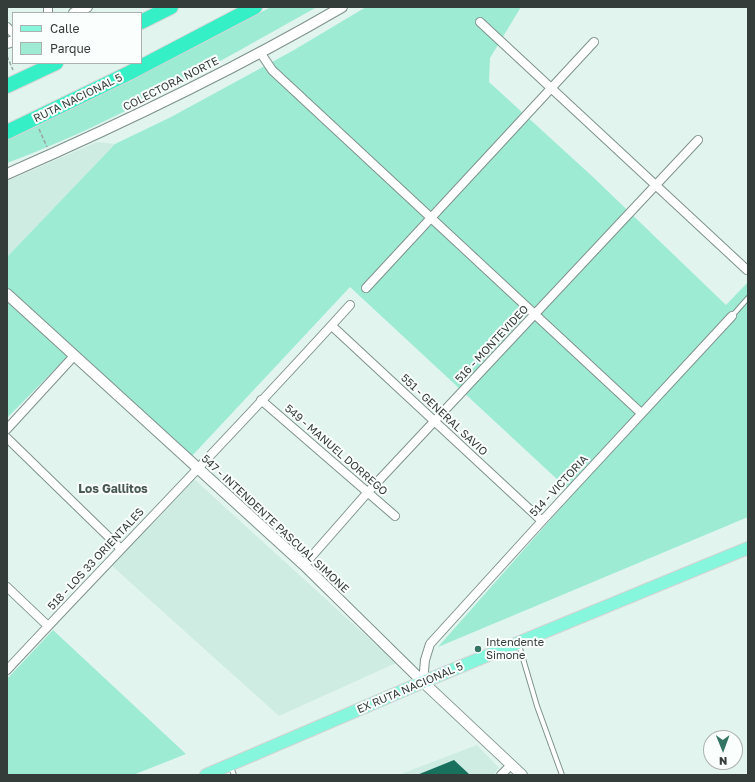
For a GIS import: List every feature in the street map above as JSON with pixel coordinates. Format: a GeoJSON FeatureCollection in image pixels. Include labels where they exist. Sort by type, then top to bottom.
{"type":"FeatureCollection","features":[{"type":"Feature","properties":{"kind":"highway"},"geometry":{"type":"LineString","coordinates":[[142,22],[171,7]]}},
{"type":"Feature","properties":{"kind":"highway","name":"RUTA NACIONAL 5"},"geometry":{"type":"LineString","coordinates":[[7,132],[141,67],[255,7]]}},
{"type":"Feature","properties":{"kind":"highway"},"geometry":{"type":"LineString","coordinates":[[7,86],[54,64]]}},
{"type":"Feature","properties":{"kind":"main road","name":"EX RUTA NACIONAL 5"},"geometry":{"type":"LineString","coordinates":[[206,775],[232,770],[423,682],[748,548]]}},
{"type":"Feature","properties":{"kind":"street"},"geometry":{"type":"LineString","coordinates":[[76,12],[87,7]]}},
{"type":"Feature","properties":{"kind":"street","name":"COLECTORA NORTE"},"geometry":{"type":"LineString","coordinates":[[7,174],[141,114],[342,7]]}},
{"type":"Feature","properties":{"kind":"street"},"geometry":{"type":"LineString","coordinates":[[480,22],[748,272]]}},
{"type":"Feature","properties":{"kind":"street"},"geometry":{"type":"LineString","coordinates":[[366,288],[594,42]]}},
{"type":"Feature","properties":{"kind":"street"},"geometry":{"type":"LineString","coordinates":[[260,52],[272,70],[641,414]]}},
{"type":"Feature","properties":{"kind":"street","name":"516 - MONTEVIDEO"},"geometry":{"type":"LineString","coordinates":[[304,565],[368,492],[698,140]]}},
{"type":"Feature","properties":{"kind":"street","name":"547 - INTENDENTE PASCUAL SIMONE"},"geometry":{"type":"LineString","coordinates":[[7,294],[73,357],[304,565],[423,682],[522,775]]}},
{"type":"Feature","properties":{"kind":"street","name":"518 - LOS 33 ORIENTALES"},"geometry":{"type":"LineString","coordinates":[[7,670],[120,548],[198,469],[350,305]]}},
{"type":"Feature","properties":{"kind":"street","name":"514 - VICTORIA"},"geometry":{"type":"LineString","coordinates":[[423,682],[425,660],[430,644],[732,316]]}},
{"type":"Feature","properties":{"kind":"street","name":"551 - GENERAL SAVIO"},"geometry":{"type":"LineString","coordinates":[[332,326],[542,521]]}},
{"type":"Feature","properties":{"kind":"street"},"geometry":{"type":"LineString","coordinates":[[7,429],[73,357]]}},
{"type":"Feature","properties":{"kind":"street","name":"549 - MANUEL DORREGO"},"geometry":{"type":"LineString","coordinates":[[261,400],[396,516]]}},
{"type":"Feature","properties":{"kind":"street"},"geometry":{"type":"LineString","coordinates":[[7,438],[120,548]]}},
{"type":"Feature","properties":{"kind":"street"},"geometry":{"type":"LineString","coordinates":[[7,587],[48,626]]}},
{"type":"Feature","properties":{"kind":"street"},"geometry":{"type":"LineString","coordinates":[[501,775],[511,764]]}},
{"type":"Feature","properties":{"kind":"lane"},"geometry":{"type":"LineString","coordinates":[[732,316],[748,298]]}},
{"type":"Feature","properties":{"kind":"lane"},"geometry":{"type":"LineString","coordinates":[[519,642],[537,706],[562,775]]}},
{"type":"Feature","properties":{"kind":"path"},"geometry":{"type":"LineString","coordinates":[[7,56],[13,71]]}},
{"type":"Feature","properties":{"kind":"path"},"geometry":{"type":"LineString","coordinates":[[37,124],[50,154]]}},
{"type":"Feature","properties":{"kind":"shaded area"},"geometry":{"type":"Polygon","coordinates":[[[97,142],[115,144],[7,257],[7,181],[97,142]]]}},
{"type":"Feature","properties":{"kind":"shaded area"},"geometry":{"type":"Polygon","coordinates":[[[194,479],[396,663],[279,716],[112,566],[194,479]]]}},
{"type":"Feature","properties":{"kind":"shaded area"},"geometry":{"type":"Polygon","coordinates":[[[477,745],[499,768],[493,775],[398,775],[477,745]]]}},
{"type":"Feature","properties":{"kind":"green space"},"geometry":{"type":"Polygon","coordinates":[[[271,7],[317,7],[126,111],[87,130],[7,163],[7,137],[107,91],[271,7]]]}},
{"type":"Feature","properties":{"kind":"green space"},"geometry":{"type":"Polygon","coordinates":[[[366,7],[521,7],[490,58],[489,82],[593,177],[726,305],[748,282],[748,517],[438,647],[573,494],[350,287],[191,457],[74,350],[7,418],[7,257],[115,144],[171,117],[294,50],[366,7]]]}},
{"type":"Feature","properties":{"kind":"green space"},"geometry":{"type":"Polygon","coordinates":[[[53,630],[186,754],[133,775],[7,775],[7,679],[53,630]]]}},
{"type":"Feature","properties":{"kind":"building"},"geometry":{"type":"Polygon","coordinates":[[[454,760],[470,775],[417,775],[454,760]]]}},
{"type":"Feature","properties":{"kind":"place","name":"Intendente Simone"},"geometry":{"type":"Point","coordinates":[478,649]}},
{"type":"Feature","properties":{"kind":"district","name":"Los Gallitos"},"geometry":{"type":"Point","coordinates":[113,489]}}]}
